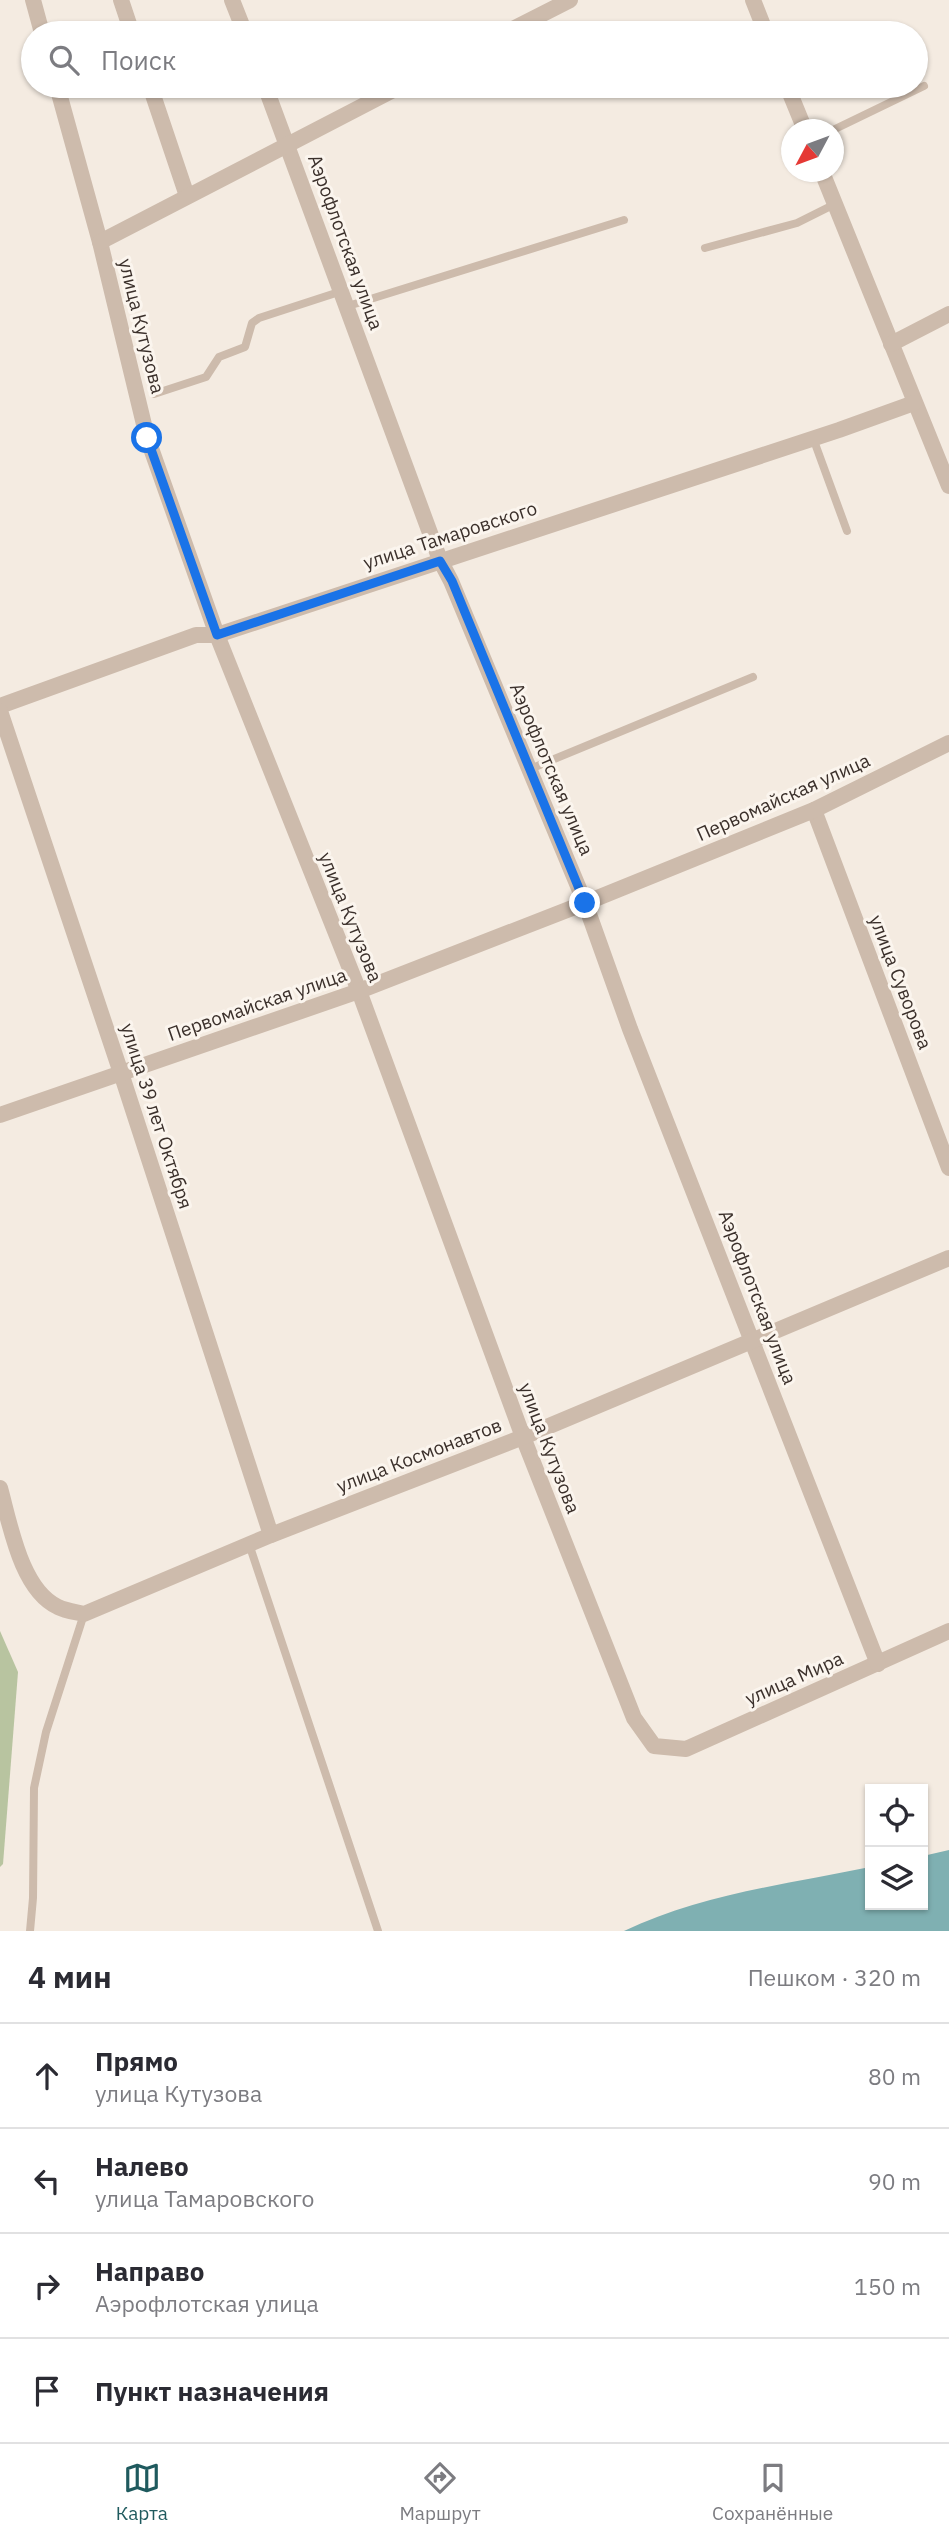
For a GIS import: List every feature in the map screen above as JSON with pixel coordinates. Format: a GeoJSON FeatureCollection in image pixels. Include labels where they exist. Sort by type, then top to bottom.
{"type":"FeatureCollection","features":[{"type":"Feature","properties":{"kind":"street"},"geometry":{"type":"LineString","coordinates":[[33,0],[39,21]]}},
{"type":"Feature","properties":{"kind":"street"},"geometry":{"type":"LineString","coordinates":[[121,0],[128,21]]}},
{"type":"Feature","properties":{"kind":"street"},"geometry":{"type":"LineString","coordinates":[[232,0],[240,21]]}},
{"type":"Feature","properties":{"kind":"street"},"geometry":{"type":"LineString","coordinates":[[529,21],[570,0]]}},
{"type":"Feature","properties":{"kind":"street"},"geometry":{"type":"LineString","coordinates":[[753,0],[761,21]]}},
{"type":"Feature","properties":{"kind":"street","name":"улица Кутузова"},"geometry":{"type":"LineString","coordinates":[[60,98],[100,242],[147,438],[217,635],[359,991],[523,1437],[634,1718],[654,1746]]}},
{"type":"Feature","properties":{"kind":"street"},"geometry":{"type":"LineString","coordinates":[[154,98],[187,196]]}},
{"type":"Feature","properties":{"kind":"street","name":"Аэрофлотская улица"},"geometry":{"type":"LineString","coordinates":[[270,98],[440,561],[452,581],[585,903],[630,1028],[878,1664]]}},
{"type":"Feature","properties":{"kind":"street"},"geometry":{"type":"LineString","coordinates":[[100,242],[377,98]]}},
{"type":"Feature","properties":{"kind":"street"},"geometry":{"type":"LineString","coordinates":[[792,98],[800,119]]}},
{"type":"Feature","properties":{"kind":"street"},"geometry":{"type":"LineString","coordinates":[[826,182],[949,486]]}},
{"type":"Feature","properties":{"kind":"street"},"geometry":{"type":"LineString","coordinates":[[891,344],[949,314]]}},
{"type":"Feature","properties":{"kind":"street","name":"улица Тамаровского"},"geometry":{"type":"LineString","coordinates":[[0,709],[196,635],[217,635],[813,438],[914,402]]}},
{"type":"Feature","properties":{"kind":"street","name":"улица 39 лет Октября"},"geometry":{"type":"LineString","coordinates":[[0,709],[271,1535]]}},
{"type":"Feature","properties":{"kind":"street","name":"Первомайская улица"},"geometry":{"type":"LineString","coordinates":[[0,1115],[359,991],[585,903],[814,810],[949,743]]}},
{"type":"Feature","properties":{"kind":"street","name":"улица Суворова"},"geometry":{"type":"LineString","coordinates":[[814,810],[949,1168]]}},
{"type":"Feature","properties":{"kind":"street","name":"улица Космонавтов"},"geometry":{"type":"LineString","coordinates":[[85,1614],[271,1535],[523,1437],[949,1258]]}},
{"type":"Feature","properties":{"kind":"street"},"geometry":{"type":"LineString","coordinates":[[0,1488],[23,1565],[40,1595],[58,1608],[85,1614]]}},
{"type":"Feature","properties":{"kind":"street","name":"улица Мира"},"geometry":{"type":"LineString","coordinates":[[654,1746],[685,1749],[949,1631]]}},
{"type":"Feature","properties":{"kind":"lane"},"geometry":{"type":"LineString","coordinates":[[844,125],[899,98]]}},
{"type":"Feature","properties":{"kind":"lane"},"geometry":{"type":"LineString","coordinates":[[705,248],[797,223],[835,204]]}},
{"type":"Feature","properties":{"kind":"lane"},"geometry":{"type":"LineString","coordinates":[[154,394],[206,377],[219,357],[246,347],[252,323],[259,318],[345,298],[624,220]]}},
{"type":"Feature","properties":{"kind":"lane"},"geometry":{"type":"LineString","coordinates":[[813,438],[847,531]]}},
{"type":"Feature","properties":{"kind":"lane"},"geometry":{"type":"LineString","coordinates":[[530,769],[753,677]]}},
{"type":"Feature","properties":{"kind":"lane"},"geometry":{"type":"LineString","coordinates":[[249,1544],[378,1931]]}},
{"type":"Feature","properties":{"kind":"lane"},"geometry":{"type":"LineString","coordinates":[[30,1931],[34,1788],[46,1732],[85,1614]]}},
{"type":"Feature","properties":{"kind":"green space"},"geometry":{"type":"Polygon","coordinates":[[[0,1631],[18,1672],[3,1864],[0,1867],[0,1631]]]}},
{"type":"Feature","properties":{"kind":"water"},"geometry":{"type":"Polygon","coordinates":[[[949,1850],[949,1931],[624,1931],[653,1918],[714,1899],[865,1868],[865,1910],[928,1910],[928,1855],[949,1850]]]}},
{"type":"Feature","properties":{"kind":"route"},"geometry":{"type":"LineString","coordinates":[[147,438],[217,635],[440,561],[452,581],[585,903]]}}]}
